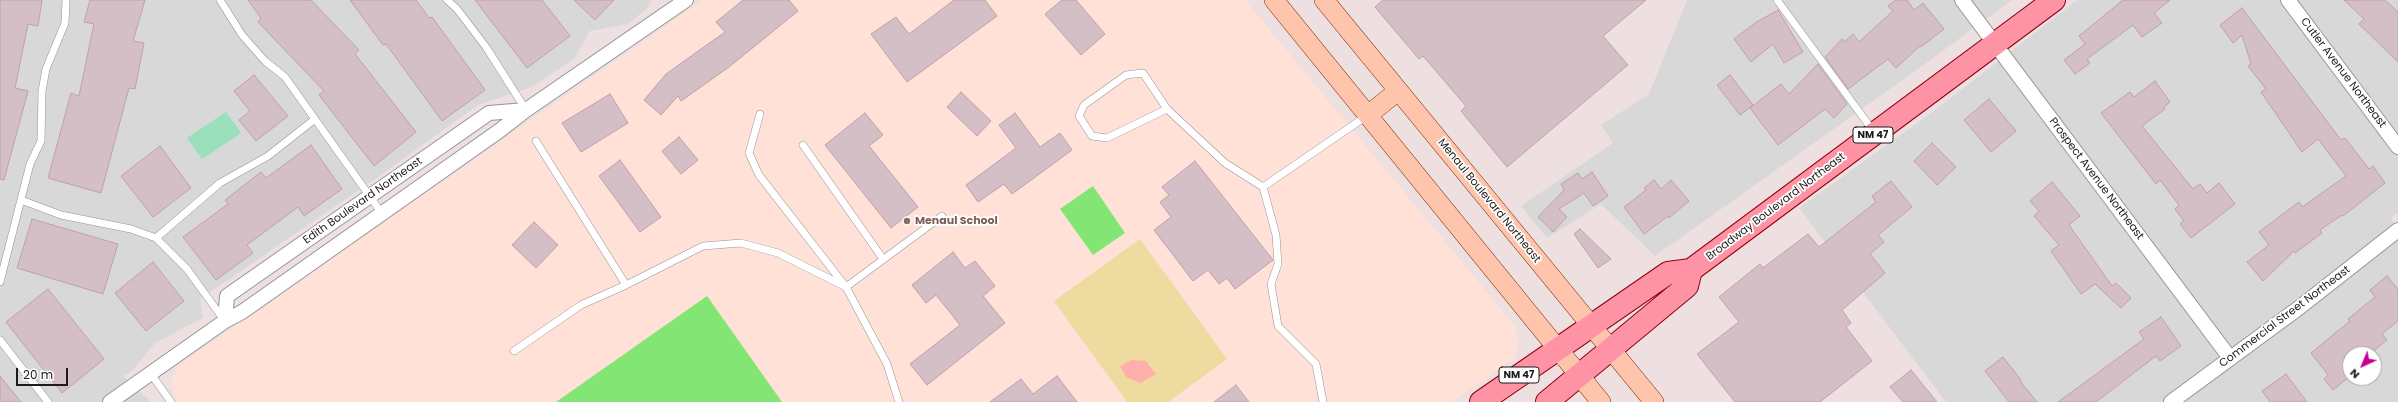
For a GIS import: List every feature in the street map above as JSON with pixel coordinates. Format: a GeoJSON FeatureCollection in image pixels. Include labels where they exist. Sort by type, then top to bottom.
{"type":"FeatureCollection","features":[{"type":"Feature","properties":{"kind":"main road"},"geometry":{"type":"LineString","coordinates":[[1274,0],[1601,402]]}},
{"type":"Feature","properties":{"kind":"main road","name":"Menaul Boulevard Northeast"},"geometry":{"type":"LineString","coordinates":[[1324,0],[1654,402]]}},
{"type":"Feature","properties":{"kind":"main road","name":"Broadway Boulevard Northeast"},"geometry":{"type":"LineString","coordinates":[[1481,402],[1590,325],[1668,273],[1691,270],[2054,0]]}},
{"type":"Feature","properties":{"kind":"main road"},"geometry":{"type":"LineString","coordinates":[[1368,115],[1398,90]]}},
{"type":"Feature","properties":{"kind":"main road"},"geometry":{"type":"LineString","coordinates":[[1547,402],[1687,286],[1691,270]]}},
{"type":"Feature","properties":{"kind":"street","name":"Prospect Avenue Northeast"},"geometry":{"type":"LineString","coordinates":[[1962,0],[2230,358]]}},
{"type":"Feature","properties":{"kind":"street","name":"Cutler Avenue Northeast"},"geometry":{"type":"LineString","coordinates":[[2288,0],[2398,147]]}},
{"type":"Feature","properties":{"kind":"street","name":"Edith Boulevard Northeast"},"geometry":{"type":"LineString","coordinates":[[110,402],[225,321],[242,312],[381,212],[499,131],[526,110],[681,1]]}},
{"type":"Feature","properties":{"kind":"street","name":"Edith Boulevard Northeast"},"geometry":{"type":"LineString","coordinates":[[225,321],[227,296],[489,113],[526,110]]}},
{"type":"Feature","properties":{"kind":"street","name":"Commercial Street Northeast"},"geometry":{"type":"LineString","coordinates":[[2171,402],[2300,307],[2398,230]]}},
{"type":"Feature","properties":{"kind":"lane"},"geometry":{"type":"LineString","coordinates":[[0,282],[30,164],[41,141],[42,91],[46,69],[65,23],[66,0]]}},
{"type":"Feature","properties":{"kind":"lane"},"geometry":{"type":"LineString","coordinates":[[220,0],[242,35],[265,61],[285,77],[381,212]]}},
{"type":"Feature","properties":{"kind":"lane"},"geometry":{"type":"LineString","coordinates":[[447,0],[458,9],[486,47],[526,110]]}},
{"type":"Feature","properties":{"kind":"lane"},"geometry":{"type":"LineString","coordinates":[[1777,0],[1875,133]]}},
{"type":"Feature","properties":{"kind":"lane"},"geometry":{"type":"LineString","coordinates":[[1167,109],[1107,138],[1092,136],[1079,116],[1084,104],[1126,75],[1143,73],[1167,109],[1225,163],[1263,187],[1276,235],[1278,264],[1271,284],[1278,326],[1316,364],[1323,402]]}},
{"type":"Feature","properties":{"kind":"lane"},"geometry":{"type":"LineString","coordinates":[[760,114],[749,153],[760,175],[846,287],[886,364],[898,402]]}},
{"type":"Feature","properties":{"kind":"lane"},"geometry":{"type":"LineString","coordinates":[[1263,187],[1368,115]]}},
{"type":"Feature","properties":{"kind":"lane"},"geometry":{"type":"LineString","coordinates":[[156,238],[220,183],[268,156],[315,119]]}},
{"type":"Feature","properties":{"kind":"lane"},"geometry":{"type":"LineString","coordinates":[[536,141],[626,285]]}},
{"type":"Feature","properties":{"kind":"lane"},"geometry":{"type":"LineString","coordinates":[[803,145],[883,259]]}},
{"type":"Feature","properties":{"kind":"lane"},"geometry":{"type":"LineString","coordinates":[[21,200],[61,216],[131,229],[156,238],[187,268],[225,321]]}},
{"type":"Feature","properties":{"kind":"lane"},"geometry":{"type":"LineString","coordinates":[[846,287],[942,216]]}},
{"type":"Feature","properties":{"kind":"lane"},"geometry":{"type":"LineString","coordinates":[[514,351],[581,305],[626,285],[703,246],[741,243],[778,253],[846,287]]}},
{"type":"Feature","properties":{"kind":"lane"},"geometry":{"type":"LineString","coordinates":[[0,340],[48,402]]}},
{"type":"Feature","properties":{"kind":"lane"},"geometry":{"type":"LineString","coordinates":[[151,374],[171,402]]}},
{"type":"Feature","properties":{"kind":"shaded area"},"geometry":{"type":"Polygon","coordinates":[[[0,0],[652,0],[646,9],[628,24],[590,31],[574,59],[532,87],[478,105],[378,177],[200,299],[203,318],[155,343],[133,370],[123,376],[151,402],[0,402],[0,0]]]}},
{"type":"Feature","properties":{"kind":"shaded area","name":"Menaul School"},"geometry":{"type":"Polygon","coordinates":[[[703,0],[1245,0],[1514,325],[1519,340],[1515,359],[1451,402],[179,402],[174,395],[171,383],[178,366],[703,0]]]}},
{"type":"Feature","properties":{"kind":"shaded area"},"geometry":{"type":"Polygon","coordinates":[[[1687,0],[2012,0],[1918,69],[1655,256],[1601,204],[1547,238],[1521,206],[1613,143],[1601,125],[1649,94],[1687,0]]]}},
{"type":"Feature","properties":{"kind":"shaded area"},"geometry":{"type":"Polygon","coordinates":[[[2077,0],[2398,0],[2398,213],[2391,218],[2398,228],[2398,402],[1946,402],[1799,208],[1934,111],[2077,0]]]}},
{"type":"Feature","properties":{"kind":"shaded area"},"geometry":{"type":"Polygon","coordinates":[[[226,112],[241,133],[202,159],[187,138],[226,112]]]}},
{"type":"Feature","properties":{"kind":"shaded area"},"geometry":{"type":"Polygon","coordinates":[[[1140,239],[1227,359],[1168,402],[1127,402],[1054,301],[1140,239]]]}},
{"type":"Feature","properties":{"kind":"sand"},"geometry":{"type":"Polygon","coordinates":[[[1131,360],[1146,361],[1156,374],[1140,383],[1126,377],[1120,366],[1131,360]]]}},
{"type":"Feature","properties":{"kind":"green space"},"geometry":{"type":"Polygon","coordinates":[[[1093,186],[1125,233],[1093,255],[1060,209],[1093,186]]]}},
{"type":"Feature","properties":{"kind":"green space"},"geometry":{"type":"Polygon","coordinates":[[[707,296],[782,402],[556,402],[707,296]]]}},
{"type":"Feature","properties":{"kind":"building"},"geometry":{"type":"Polygon","coordinates":[[[0,0],[42,0],[38,26],[28,24],[15,88],[28,91],[4,180],[0,179],[0,0]]]}},
{"type":"Feature","properties":{"kind":"building"},"geometry":{"type":"Polygon","coordinates":[[[90,0],[145,0],[133,41],[144,43],[135,89],[129,88],[101,193],[48,178],[71,93],[79,96],[94,24],[84,22],[90,0]]]}},
{"type":"Feature","properties":{"kind":"building"},"geometry":{"type":"Polygon","coordinates":[[[248,0],[311,0],[359,50],[355,54],[416,132],[374,166],[319,95],[324,91],[258,22],[261,18],[248,0]]]}},
{"type":"Feature","properties":{"kind":"building"},"geometry":{"type":"Polygon","coordinates":[[[350,0],[416,0],[429,18],[432,17],[485,90],[442,121],[386,44],[383,45],[350,0]]]}},
{"type":"Feature","properties":{"kind":"building"},"geometry":{"type":"Polygon","coordinates":[[[475,0],[542,0],[570,36],[527,68],[475,0]]]}},
{"type":"Feature","properties":{"kind":"building"},"geometry":{"type":"Polygon","coordinates":[[[574,0],[614,0],[595,20],[574,0]]]}},
{"type":"Feature","properties":{"kind":"building"},"geometry":{"type":"Polygon","coordinates":[[[743,0],[789,0],[798,11],[729,67],[681,101],[678,96],[661,115],[644,100],[666,74],[725,32],[716,22],[743,0]]]}},
{"type":"Feature","properties":{"kind":"building"},"geometry":{"type":"Polygon","coordinates":[[[954,0],[985,0],[997,16],[907,82],[871,34],[896,17],[909,34],[954,0]]]}},
{"type":"Feature","properties":{"kind":"building"},"geometry":{"type":"Polygon","coordinates":[[[1062,0],[1076,0],[1105,34],[1081,55],[1045,14],[1062,0]]]}},
{"type":"Feature","properties":{"kind":"building"},"geometry":{"type":"Polygon","coordinates":[[[1383,0],[1646,0],[1603,36],[1628,65],[1507,167],[1461,111],[1466,106],[1423,56],[1419,59],[1375,7],[1383,0]]]}},
{"type":"Feature","properties":{"kind":"building"},"geometry":{"type":"Polygon","coordinates":[[[1895,0],[1907,0],[1914,10],[1923,3],[1944,29],[1921,47],[1920,46],[1896,68],[1888,59],[1848,89],[1825,57],[1842,39],[1844,42],[1853,34],[1859,42],[1893,11],[1888,6],[1895,0]]]}},
{"type":"Feature","properties":{"kind":"building"},"geometry":{"type":"Polygon","coordinates":[[[2123,0],[2170,0],[2154,13],[2162,23],[2142,37],[2133,25],[2087,59],[2090,63],[2075,74],[2064,60],[2085,44],[2079,36],[2123,0]]]}},
{"type":"Feature","properties":{"kind":"building"},"geometry":{"type":"Polygon","coordinates":[[[2344,0],[2385,0],[2398,12],[2398,62],[2359,24],[2364,19],[2344,0]]]}},
{"type":"Feature","properties":{"kind":"building"},"geometry":{"type":"Polygon","coordinates":[[[2242,8],[2341,140],[2345,138],[2369,169],[2373,166],[2385,183],[2343,216],[2342,215],[2320,230],[2322,233],[2295,253],[2294,251],[2263,281],[2247,262],[2269,245],[2259,232],[2299,202],[2302,207],[2346,176],[2318,139],[2302,152],[2261,92],[2266,89],[2248,66],[2251,64],[2242,35],[2233,43],[2220,25],[2242,8]]]}},
{"type":"Feature","properties":{"kind":"building"},"geometry":{"type":"Polygon","coordinates":[[[1778,10],[1803,52],[1784,63],[1773,44],[1751,62],[1734,39],[1755,23],[1778,10]]]}},
{"type":"Feature","properties":{"kind":"building"},"geometry":{"type":"Polygon","coordinates":[[[1818,64],[1847,104],[1834,118],[1825,109],[1778,145],[1750,108],[1781,84],[1789,94],[1818,64]]]}},
{"type":"Feature","properties":{"kind":"building"},"geometry":{"type":"Polygon","coordinates":[[[254,75],[288,116],[256,141],[239,120],[250,111],[234,91],[254,75]]]}},
{"type":"Feature","properties":{"kind":"building"},"geometry":{"type":"Polygon","coordinates":[[[1730,75],[1753,105],[1740,115],[1717,85],[1730,75]]]}},
{"type":"Feature","properties":{"kind":"building"},"geometry":{"type":"Polygon","coordinates":[[[2155,81],[2170,102],[2164,107],[2165,109],[2142,126],[2193,189],[2200,184],[2207,193],[2219,183],[2235,204],[2191,238],[2180,224],[2184,221],[2175,209],[2179,205],[2160,180],[2156,184],[2101,113],[2130,92],[2134,97],[2155,81]]]}},
{"type":"Feature","properties":{"kind":"building"},"geometry":{"type":"Polygon","coordinates":[[[961,92],[991,121],[977,136],[947,107],[961,92]]]}},
{"type":"Feature","properties":{"kind":"building"},"geometry":{"type":"Polygon","coordinates":[[[610,94],[628,123],[581,152],[562,123],[610,94]]]}},
{"type":"Feature","properties":{"kind":"building"},"geometry":{"type":"Polygon","coordinates":[[[1989,99],[2016,131],[1991,152],[1964,120],[1989,99]]]}},
{"type":"Feature","properties":{"kind":"building"},"geometry":{"type":"Polygon","coordinates":[[[865,113],[883,135],[869,146],[918,207],[891,228],[825,145],[865,113]]]}},
{"type":"Feature","properties":{"kind":"building"},"geometry":{"type":"Polygon","coordinates":[[[1015,113],[1040,147],[1060,133],[1072,150],[1012,194],[1004,184],[978,202],[966,185],[1016,148],[999,125],[1015,113]]]}},
{"type":"Feature","properties":{"kind":"building"},"geometry":{"type":"Polygon","coordinates":[[[679,137],[698,160],[681,174],[662,151],[679,137]]]}},
{"type":"Feature","properties":{"kind":"building"},"geometry":{"type":"Polygon","coordinates":[[[1932,143],[1956,167],[1937,185],[1914,161],[1932,143]]]}},
{"type":"Feature","properties":{"kind":"building"},"geometry":{"type":"Polygon","coordinates":[[[311,145],[342,189],[304,216],[298,207],[247,245],[253,253],[216,280],[183,237],[228,204],[225,200],[261,172],[266,178],[311,145]]]}},
{"type":"Feature","properties":{"kind":"building"},"geometry":{"type":"Polygon","coordinates":[[[160,146],[191,188],[153,217],[121,176],[160,146]]]}},
{"type":"Feature","properties":{"kind":"building"},"geometry":{"type":"Polygon","coordinates":[[[620,160],[661,217],[640,232],[599,176],[620,160]]]}},
{"type":"Feature","properties":{"kind":"building"},"geometry":{"type":"Polygon","coordinates":[[[1195,161],[1273,260],[1235,289],[1227,278],[1219,284],[1208,270],[1193,281],[1154,230],[1171,217],[1160,202],[1169,195],[1162,187],[1195,161]]]}},
{"type":"Feature","properties":{"kind":"building"},"geometry":{"type":"Polygon","coordinates":[[[1592,172],[1608,196],[1593,206],[1584,193],[1559,209],[1567,217],[1553,232],[1538,217],[1564,190],[1561,184],[1578,173],[1582,179],[1592,172]]]}},
{"type":"Feature","properties":{"kind":"building"},"geometry":{"type":"Polygon","coordinates":[[[1654,180],[1661,189],[1671,180],[1689,201],[1669,218],[1668,216],[1644,234],[1624,207],[1646,190],[1644,188],[1654,180]]]}},
{"type":"Feature","properties":{"kind":"building"},"geometry":{"type":"Polygon","coordinates":[[[1891,181],[1912,207],[1878,235],[1884,242],[1870,254],[1885,273],[1842,310],[1851,323],[1846,327],[1872,361],[1820,402],[1735,402],[1697,354],[1739,322],[1719,297],[1760,264],[1763,268],[1808,234],[1819,247],[1876,202],[1872,196],[1891,181]]]}},
{"type":"Feature","properties":{"kind":"building"},"geometry":{"type":"Polygon","coordinates":[[[2052,182],[2080,216],[2069,225],[2112,286],[2116,283],[2131,298],[2121,308],[2095,284],[2081,294],[2051,251],[2059,245],[2034,216],[2039,211],[2030,201],[2052,182]]]}},
{"type":"Feature","properties":{"kind":"building"},"geometry":{"type":"Polygon","coordinates":[[[32,219],[118,244],[103,294],[17,268],[32,219]]]}},
{"type":"Feature","properties":{"kind":"building"},"geometry":{"type":"Polygon","coordinates":[[[534,222],[558,245],[536,268],[512,245],[534,222]]]}},
{"type":"Feature","properties":{"kind":"building"},"geometry":{"type":"Polygon","coordinates":[[[1580,229],[1611,259],[1598,268],[1574,234],[1580,229]]]}},
{"type":"Feature","properties":{"kind":"building"},"geometry":{"type":"Polygon","coordinates":[[[953,252],[965,268],[975,261],[995,286],[983,296],[1005,323],[927,385],[910,364],[960,325],[936,295],[926,303],[912,285],[953,252]]]}},
{"type":"Feature","properties":{"kind":"building"},"geometry":{"type":"Polygon","coordinates":[[[153,262],[184,301],[146,331],[115,293],[153,262]]]}},
{"type":"Feature","properties":{"kind":"building"},"geometry":{"type":"Polygon","coordinates":[[[2387,276],[2398,289],[2398,321],[2382,334],[2387,340],[2380,346],[2342,346],[2342,383],[2333,390],[2324,379],[2328,375],[2311,353],[2350,321],[2348,319],[2375,297],[2370,290],[2387,276]]]}},
{"type":"Feature","properties":{"kind":"building"},"geometry":{"type":"Polygon","coordinates":[[[48,289],[104,359],[62,393],[6,322],[48,289]]]}},
{"type":"Feature","properties":{"kind":"building"},"geometry":{"type":"Polygon","coordinates":[[[2161,317],[2181,346],[2160,361],[2156,356],[2096,402],[2058,402],[2144,339],[2139,332],[2161,317]]]}},
{"type":"Feature","properties":{"kind":"building"},"geometry":{"type":"Polygon","coordinates":[[[2003,357],[2037,402],[2009,402],[1985,371],[2003,357]]]}},
{"type":"Feature","properties":{"kind":"building"},"geometry":{"type":"Polygon","coordinates":[[[1911,370],[1937,402],[1903,402],[1890,387],[1911,370]]]}},
{"type":"Feature","properties":{"kind":"building"},"geometry":{"type":"Polygon","coordinates":[[[2286,374],[2307,402],[2270,402],[2262,391],[2286,374]]]}},
{"type":"Feature","properties":{"kind":"building"},"geometry":{"type":"Polygon","coordinates":[[[0,376],[21,402],[0,402],[0,376]]]}},
{"type":"Feature","properties":{"kind":"building"},"geometry":{"type":"Polygon","coordinates":[[[1057,376],[1077,402],[990,402],[1021,379],[1033,394],[1057,376]]]}},
{"type":"Feature","properties":{"kind":"building"},"geometry":{"type":"Polygon","coordinates":[[[1236,385],[1249,402],[1214,402],[1236,385]]]}},
{"type":"Feature","properties":{"kind":"place","name":"Menaul School"},"geometry":{"type":"Point","coordinates":[907,221]}}]}
